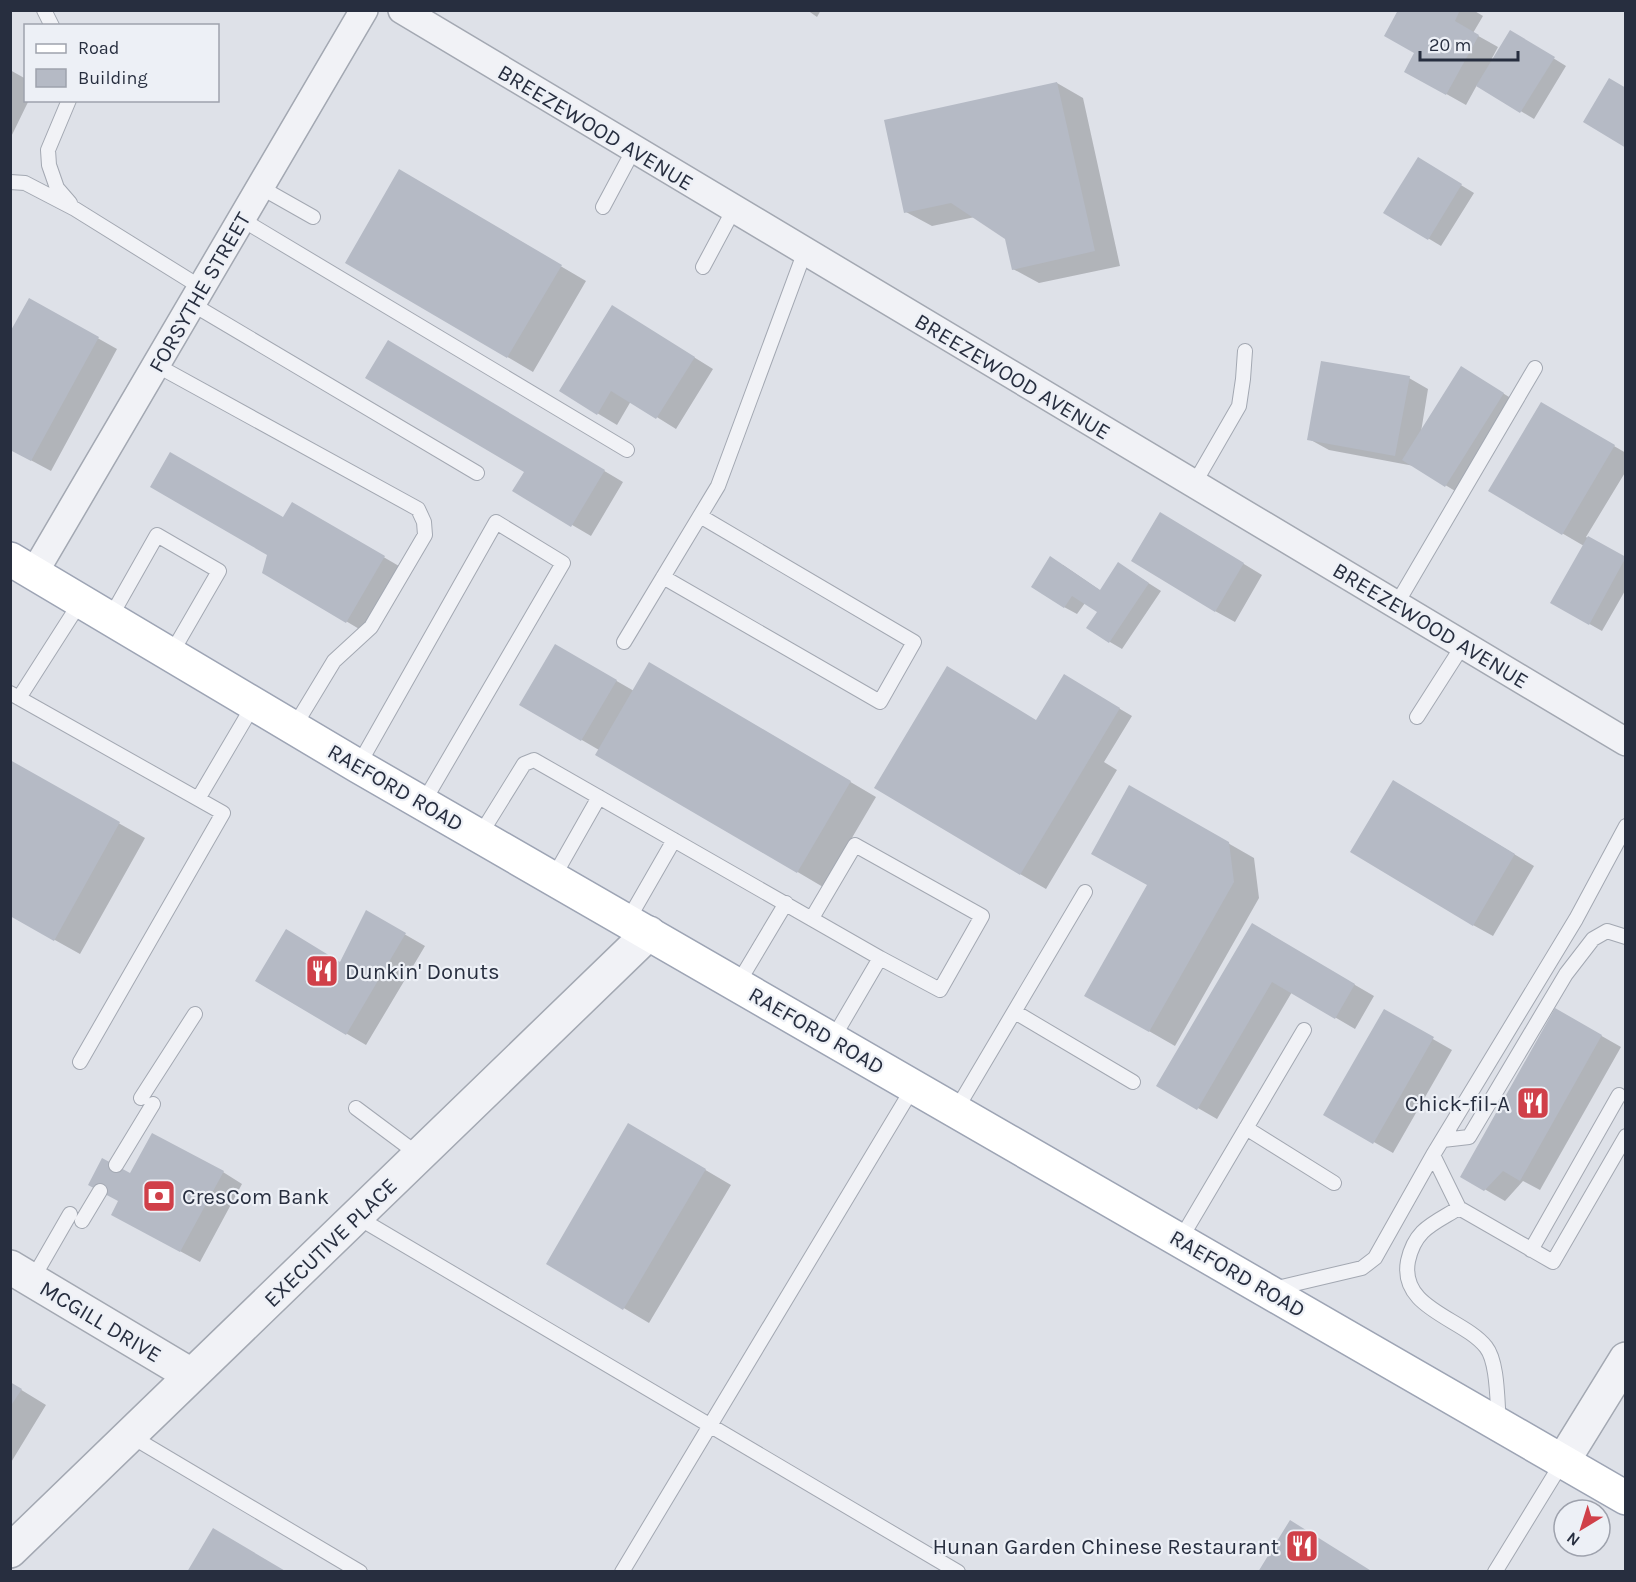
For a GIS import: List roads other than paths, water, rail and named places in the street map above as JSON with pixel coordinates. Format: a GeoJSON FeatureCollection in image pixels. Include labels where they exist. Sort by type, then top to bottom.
{"type":"FeatureCollection","features":[{"type":"Feature","properties":{"kind":"main road","name":"RAEFORD ROAD"},"geometry":{"type":"LineString","coordinates":[[22,566],[358,766],[1626,1498]]}},
{"type":"Feature","properties":{"kind":"street","name":"FORSYTHE STREET"},"geometry":{"type":"LineString","coordinates":[[22,566],[156,365],[364,10]]}},
{"type":"Feature","properties":{"kind":"street","name":"BREEZEWOOD AVENUE"},"geometry":{"type":"LineString","coordinates":[[402,10],[1626,742]]}},
{"type":"Feature","properties":{"kind":"street","name":"EXECUTIVE PLACE"},"geometry":{"type":"LineString","coordinates":[[10,1551],[420,1156],[639,927]]}},
{"type":"Feature","properties":{"kind":"street","name":"MCGILL DRIVE"},"geometry":{"type":"LineString","coordinates":[[21,1273],[191,1375]]}},
{"type":"Feature","properties":{"kind":"street"},"geometry":{"type":"LineString","coordinates":[[1563,1461],[1626,1359]]}},
{"type":"Feature","properties":{"kind":"lane"},"geometry":{"type":"LineString","coordinates":[[44,10],[51,24]]}},
{"type":"Feature","properties":{"kind":"lane"},"geometry":{"type":"LineString","coordinates":[[68,102],[48,150],[49,165],[57,188],[75,209]]}},
{"type":"Feature","properties":{"kind":"lane"},"geometry":{"type":"LineString","coordinates":[[603,207],[634,149]]}},
{"type":"Feature","properties":{"kind":"lane"},"geometry":{"type":"LineString","coordinates":[[10,182],[25,183],[75,209],[197,296],[477,473]]}},
{"type":"Feature","properties":{"kind":"lane"},"geometry":{"type":"LineString","coordinates":[[260,187],[313,217]]}},
{"type":"Feature","properties":{"kind":"lane"},"geometry":{"type":"LineString","coordinates":[[703,267],[734,209]]}},
{"type":"Feature","properties":{"kind":"lane"},"geometry":{"type":"LineString","coordinates":[[241,219],[627,450]]}},
{"type":"Feature","properties":{"kind":"lane"},"geometry":{"type":"LineString","coordinates":[[624,642],[718,486],[805,251]]}},
{"type":"Feature","properties":{"kind":"lane"},"geometry":{"type":"LineString","coordinates":[[1194,484],[1239,406],[1245,351]]}},
{"type":"Feature","properties":{"kind":"lane"},"geometry":{"type":"LineString","coordinates":[[156,365],[418,509],[424,522],[425,535],[371,627],[334,661],[294,728]]}},
{"type":"Feature","properties":{"kind":"lane"},"geometry":{"type":"LineString","coordinates":[[1396,604],[1535,368]]}},
{"type":"Feature","properties":{"kind":"lane"},"geometry":{"type":"LineString","coordinates":[[663,577],[880,702],[914,642],[700,516]]}},
{"type":"Feature","properties":{"kind":"lane"},"geometry":{"type":"LineString","coordinates":[[358,766],[496,522],[563,563],[423,803]]}},
{"type":"Feature","properties":{"kind":"lane"},"geometry":{"type":"LineString","coordinates":[[110,618],[157,534],[219,571],[171,654]]}},
{"type":"Feature","properties":{"kind":"lane"},"geometry":{"type":"LineString","coordinates":[[80,1062],[223,813],[15,696],[81,601]]}},
{"type":"Feature","properties":{"kind":"lane"},"geometry":{"type":"LineString","coordinates":[[1417,717],[1463,645]]}},
{"type":"Feature","properties":{"kind":"lane"},"geometry":{"type":"LineString","coordinates":[[198,799],[254,704]]}},
{"type":"Feature","properties":{"kind":"lane"},"geometry":{"type":"LineString","coordinates":[[480,835],[524,764],[534,760],[880,958],[940,990],[982,916],[855,845],[812,918]]}},
{"type":"Feature","properties":{"kind":"lane"},"geometry":{"type":"LineString","coordinates":[[553,878],[599,797]]}},
{"type":"Feature","properties":{"kind":"lane"},"geometry":{"type":"LineString","coordinates":[[1268,1291],[1355,1269],[1375,1258],[1433,1155],[1622,842],[1626,826]]}},
{"type":"Feature","properties":{"kind":"lane"},"geometry":{"type":"LineString","coordinates":[[639,927],[674,840]]}},
{"type":"Feature","properties":{"kind":"lane"},"geometry":{"type":"LineString","coordinates":[[956,1110],[1086,892]]}},
{"type":"Feature","properties":{"kind":"lane"},"geometry":{"type":"LineString","coordinates":[[738,985],[786,903]]}},
{"type":"Feature","properties":{"kind":"lane"},"geometry":{"type":"LineString","coordinates":[[1443,1140],[1469,1137],[1566,974],[1593,939],[1607,931],[1626,937]]}},
{"type":"Feature","properties":{"kind":"lane"},"geometry":{"type":"LineString","coordinates":[[831,1040],[880,958]]}},
{"type":"Feature","properties":{"kind":"lane"},"geometry":{"type":"LineString","coordinates":[[1015,1012],[1133,1082]]}},
{"type":"Feature","properties":{"kind":"lane"},"geometry":{"type":"LineString","coordinates":[[116,1165],[147,1101],[195,1014]]}},
{"type":"Feature","properties":{"kind":"lane"},"geometry":{"type":"LineString","coordinates":[[1180,1240],[1304,1030]]}},
{"type":"Feature","properties":{"kind":"lane"},"geometry":{"type":"LineString","coordinates":[[622,1572],[914,1086]]}},
{"type":"Feature","properties":{"kind":"lane"},"geometry":{"type":"LineString","coordinates":[[1531,1250],[1619,1095]]}},
{"type":"Feature","properties":{"kind":"lane"},"geometry":{"type":"LineString","coordinates":[[356,1108],[420,1156]]}},
{"type":"Feature","properties":{"kind":"lane"},"geometry":{"type":"LineString","coordinates":[[1246,1128],[1334,1183]]}},
{"type":"Feature","properties":{"kind":"lane"},"geometry":{"type":"LineString","coordinates":[[1433,1155],[1459,1208],[1553,1262],[1626,1136]]}},
{"type":"Feature","properties":{"kind":"lane"},"geometry":{"type":"LineString","coordinates":[[21,1273],[100,1191]]}},
{"type":"Feature","properties":{"kind":"lane"},"geometry":{"type":"LineString","coordinates":[[1459,1208],[1420,1233],[1411,1247],[1407,1266],[1409,1283],[1416,1296],[1473,1335],[1486,1347],[1493,1358],[1499,1425]]}},
{"type":"Feature","properties":{"kind":"lane"},"geometry":{"type":"LineString","coordinates":[[357,1217],[958,1572]]}},
{"type":"Feature","properties":{"kind":"lane"},"geometry":{"type":"LineString","coordinates":[[129,1435],[360,1572]]}},
{"type":"Feature","properties":{"kind":"lane"},"geometry":{"type":"LineString","coordinates":[[1495,1572],[1563,1461]]}},
{"type":"Feature","properties":{"kind":"place","name":"Dunkin' Donuts"},"geometry":{"type":"Point","coordinates":[322,971]}},
{"type":"Feature","properties":{"kind":"place","name":"Chick-fil-A"},"geometry":{"type":"Point","coordinates":[1533,1103]}},
{"type":"Feature","properties":{"kind":"place","name":"CresCom Bank"},"geometry":{"type":"Point","coordinates":[159,1196]}},
{"type":"Feature","properties":{"kind":"place","name":"Hunan Garden Chinese Restaurant"},"geometry":{"type":"Point","coordinates":[1302,1546]}}]}
